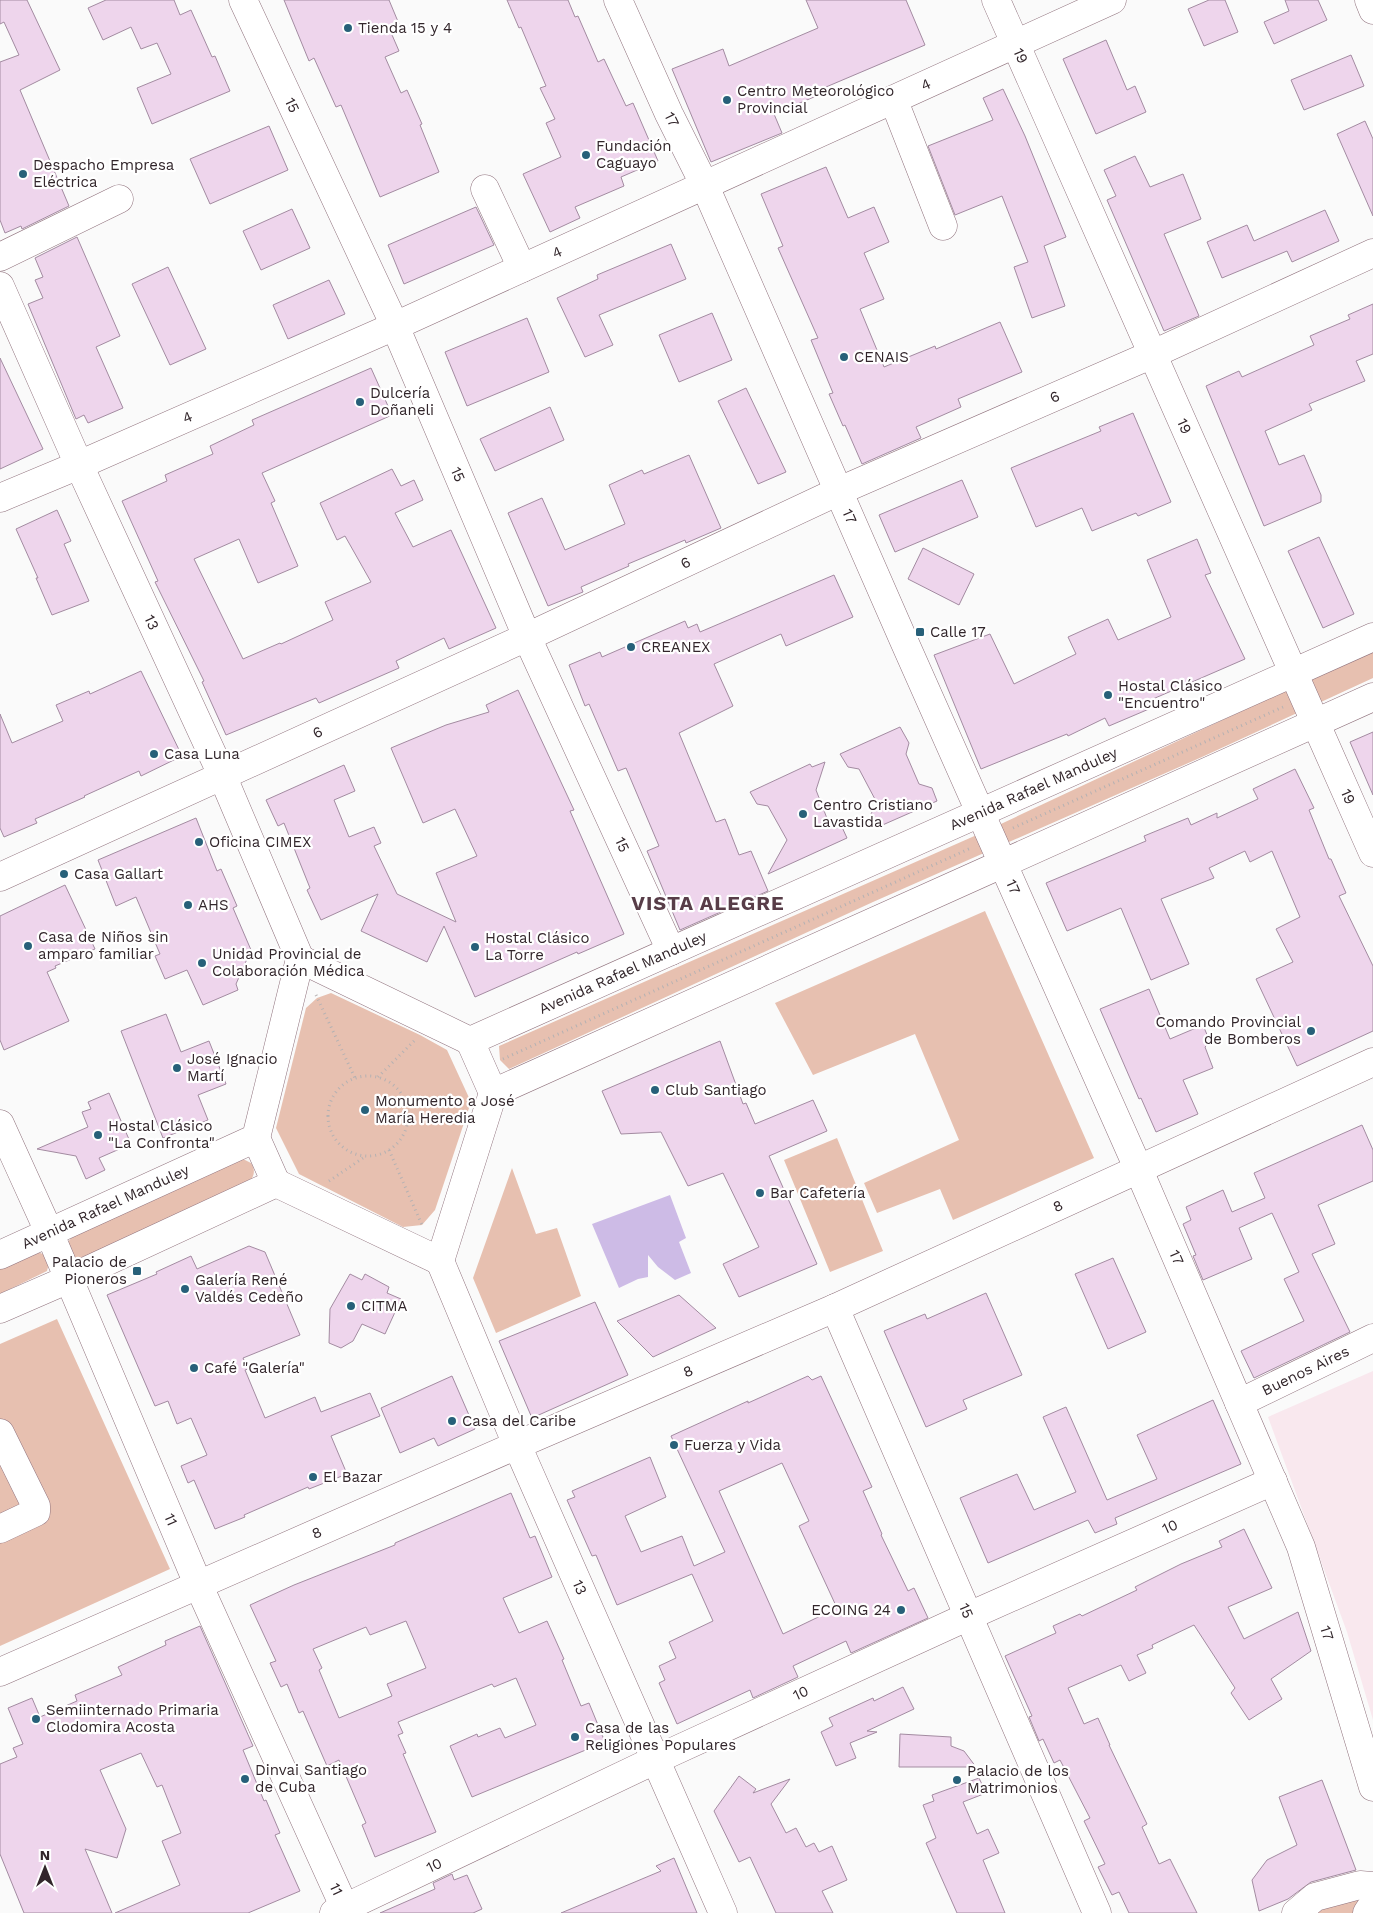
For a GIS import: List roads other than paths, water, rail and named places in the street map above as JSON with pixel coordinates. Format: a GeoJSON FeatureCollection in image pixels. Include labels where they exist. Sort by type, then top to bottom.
{"type":"FeatureCollection","features":[{"type":"Feature","properties":{"kind":"street","name":"15"},"geometry":{"type":"LineString","coordinates":[[243,0],[395,326],[527,637],[671,951]]}},
{"type":"Feature","properties":{"kind":"street","name":"17"},"geometry":{"type":"LineString","coordinates":[[618,0],[668,114],[705,186],[1138,1168],[1301,1547],[1373,1786]]}},
{"type":"Feature","properties":{"kind":"street","name":"19"},"geometry":{"type":"LineString","coordinates":[[996,0],[1373,853]]}},
{"type":"Feature","properties":{"kind":"street","name":"4"},"geometry":{"type":"LineString","coordinates":[[0,498],[395,326],[1112,0]]}},
{"type":"Feature","properties":{"kind":"street"},"geometry":{"type":"LineString","coordinates":[[1369,0],[1373,10]]}},
{"type":"Feature","properties":{"kind":"street"},"geometry":{"type":"LineString","coordinates":[[894,100],[943,226]]}},
{"type":"Feature","properties":{"kind":"street"},"geometry":{"type":"LineString","coordinates":[[485,189],[522,268]]}},
{"type":"Feature","properties":{"kind":"street"},"geometry":{"type":"LineString","coordinates":[[0,258],[119,200]]}},
{"type":"Feature","properties":{"kind":"street","name":"6"},"geometry":{"type":"LineString","coordinates":[[0,877],[527,637],[839,491],[1153,354],[1373,253]]}},
{"type":"Feature","properties":{"kind":"street","name":"13"},"geometry":{"type":"LineString","coordinates":[[0,286],[79,465],[222,775],[300,959]]}},
{"type":"Feature","properties":{"kind":"street","name":"Avenida Rafael Manduley"},"geometry":{"type":"LineString","coordinates":[[470,1041],[1373,637]]}},
{"type":"Feature","properties":{"kind":"street"},"geometry":{"type":"LineString","coordinates":[[493,1093],[1373,697]]}},
{"type":"Feature","properties":{"kind":"street"},"geometry":{"type":"LineString","coordinates":[[300,959],[470,1041],[493,1093],[440,1261],[276,1183],[256,1138],[300,959]]}},
{"type":"Feature","properties":{"kind":"street","name":"8"},"geometry":{"type":"LineString","coordinates":[[0,1672],[517,1444],[835,1308],[1373,1062]]}},
{"type":"Feature","properties":{"kind":"street","name":"11"},"geometry":{"type":"LineString","coordinates":[[0,1124],[49,1232],[198,1584],[342,1911]]}},
{"type":"Feature","properties":{"kind":"street","name":"Avenida Rafael Manduley"},"geometry":{"type":"LineString","coordinates":[[0,1255],[256,1138]]}},
{"type":"Feature","properties":{"kind":"street"},"geometry":{"type":"LineString","coordinates":[[0,1309],[276,1183]]}},
{"type":"Feature","properties":{"kind":"street","name":"13"},"geometry":{"type":"LineString","coordinates":[[440,1261],[517,1444],[723,1913]]}},
{"type":"Feature","properties":{"kind":"street","name":"15"},"geometry":{"type":"LineString","coordinates":[[835,1308],[1097,1913]]}},
{"type":"Feature","properties":{"kind":"street","name":"Buenos Aires"},"geometry":{"type":"LineString","coordinates":[[1239,1403],[1373,1338]]}},
{"type":"Feature","properties":{"kind":"street"},"geometry":{"type":"LineString","coordinates":[[0,1433],[36,1506],[36,1512],[0,1529]]}},
{"type":"Feature","properties":{"kind":"street","name":"10"},"geometry":{"type":"LineString","coordinates":[[342,1911],[656,1759],[969,1616],[1273,1481]]}},
{"type":"Feature","properties":{"kind":"street"},"geometry":{"type":"LineString","coordinates":[[1296,1913],[1315,1897],[1360,1885],[1373,1886]]}},
{"type":"Feature","properties":{"kind":"street"},"geometry":{"type":"LineString","coordinates":[[1367,1913],[1373,1904]]}},
{"type":"Feature","properties":{"kind":"place","name":"Tienda 15 y 4"},"geometry":{"type":"Point","coordinates":[348,28]}},
{"type":"Feature","properties":{"kind":"place","name":"Centro Meteorológico Provincial"},"geometry":{"type":"Point","coordinates":[727,100]}},
{"type":"Feature","properties":{"kind":"place","name":"Fundación Caguayo"},"geometry":{"type":"Point","coordinates":[586,155]}},
{"type":"Feature","properties":{"kind":"place","name":"Despacho Empresa Eléctrica"},"geometry":{"type":"Point","coordinates":[23,174]}},
{"type":"Feature","properties":{"kind":"place","name":"CENAIS"},"geometry":{"type":"Point","coordinates":[844,357]}},
{"type":"Feature","properties":{"kind":"place","name":"Dulcería Doñaneli"},"geometry":{"type":"Point","coordinates":[360,402]}},
{"type":"Feature","properties":{"kind":"place","name":"Calle 17"},"geometry":{"type":"Point","coordinates":[920,632]}},
{"type":"Feature","properties":{"kind":"place","name":"CREANEX"},"geometry":{"type":"Point","coordinates":[631,647]}},
{"type":"Feature","properties":{"kind":"place","name":"Hostal Clásico \"Encuentro\""},"geometry":{"type":"Point","coordinates":[1108,695]}},
{"type":"Feature","properties":{"kind":"place","name":"Casa Luna"},"geometry":{"type":"Point","coordinates":[154,754]}},
{"type":"Feature","properties":{"kind":"place","name":"Centro Cristiano Lavastida"},"geometry":{"type":"Point","coordinates":[803,814]}},
{"type":"Feature","properties":{"kind":"place","name":"Oficina CIMEX"},"geometry":{"type":"Point","coordinates":[199,842]}},
{"type":"Feature","properties":{"kind":"place","name":"Casa Gallart"},"geometry":{"type":"Point","coordinates":[64,874]}},
{"type":"Feature","properties":{"kind":"place","name":"AHS"},"geometry":{"type":"Point","coordinates":[188,905]}},
{"type":"Feature","properties":{"kind":"place","name":"Casa de Niños sin amparo familiar"},"geometry":{"type":"Point","coordinates":[28,946]}},
{"type":"Feature","properties":{"kind":"place","name":"Hostal Clásico La Torre"},"geometry":{"type":"Point","coordinates":[475,947]}},
{"type":"Feature","properties":{"kind":"place","name":"Unidad Provincial de Colaboración Médica"},"geometry":{"type":"Point","coordinates":[202,963]}},
{"type":"Feature","properties":{"kind":"place","name":"Comando Provincial de Bomberos"},"geometry":{"type":"Point","coordinates":[1311,1031]}},
{"type":"Feature","properties":{"kind":"place","name":"José Ignacio Martí"},"geometry":{"type":"Point","coordinates":[177,1068]}},
{"type":"Feature","properties":{"kind":"place","name":"Club Santiago"},"geometry":{"type":"Point","coordinates":[655,1090]}},
{"type":"Feature","properties":{"kind":"place","name":"Monumento a José María Heredia"},"geometry":{"type":"Point","coordinates":[365,1110]}},
{"type":"Feature","properties":{"kind":"place","name":"Hostal Clásico \"La Confronta\""},"geometry":{"type":"Point","coordinates":[98,1135]}},
{"type":"Feature","properties":{"kind":"place","name":"Bar Cafetería"},"geometry":{"type":"Point","coordinates":[760,1193]}},
{"type":"Feature","properties":{"kind":"place","name":"Palacio de Pioneros"},"geometry":{"type":"Point","coordinates":[137,1271]}},
{"type":"Feature","properties":{"kind":"place","name":"Galería René Valdés Cedeño"},"geometry":{"type":"Point","coordinates":[185,1289]}},
{"type":"Feature","properties":{"kind":"place","name":"CITMA"},"geometry":{"type":"Point","coordinates":[351,1306]}},
{"type":"Feature","properties":{"kind":"place","name":"Café \"Galería\""},"geometry":{"type":"Point","coordinates":[194,1368]}},
{"type":"Feature","properties":{"kind":"place","name":"Casa del Caribe"},"geometry":{"type":"Point","coordinates":[452,1421]}},
{"type":"Feature","properties":{"kind":"place","name":"Fuerza y Vida"},"geometry":{"type":"Point","coordinates":[674,1445]}},
{"type":"Feature","properties":{"kind":"place","name":"El Bazar"},"geometry":{"type":"Point","coordinates":[313,1477]}},
{"type":"Feature","properties":{"kind":"place","name":"ECOING 24"},"geometry":{"type":"Point","coordinates":[901,1610]}},
{"type":"Feature","properties":{"kind":"place","name":"Semiinternado Primaria Clodomira Acosta"},"geometry":{"type":"Point","coordinates":[36,1719]}},
{"type":"Feature","properties":{"kind":"place","name":"Casa de las Religiones Populares"},"geometry":{"type":"Point","coordinates":[575,1737]}},
{"type":"Feature","properties":{"kind":"place","name":"Dinvai Santiago de Cuba"},"geometry":{"type":"Point","coordinates":[245,1779]}},
{"type":"Feature","properties":{"kind":"place","name":"Palacio de los Matrimonios"},"geometry":{"type":"Point","coordinates":[957,1780]}},
{"type":"Feature","properties":{"kind":"district","name":"VISTA ALEGRE"},"geometry":{"type":"Point","coordinates":[708,903]}}]}
